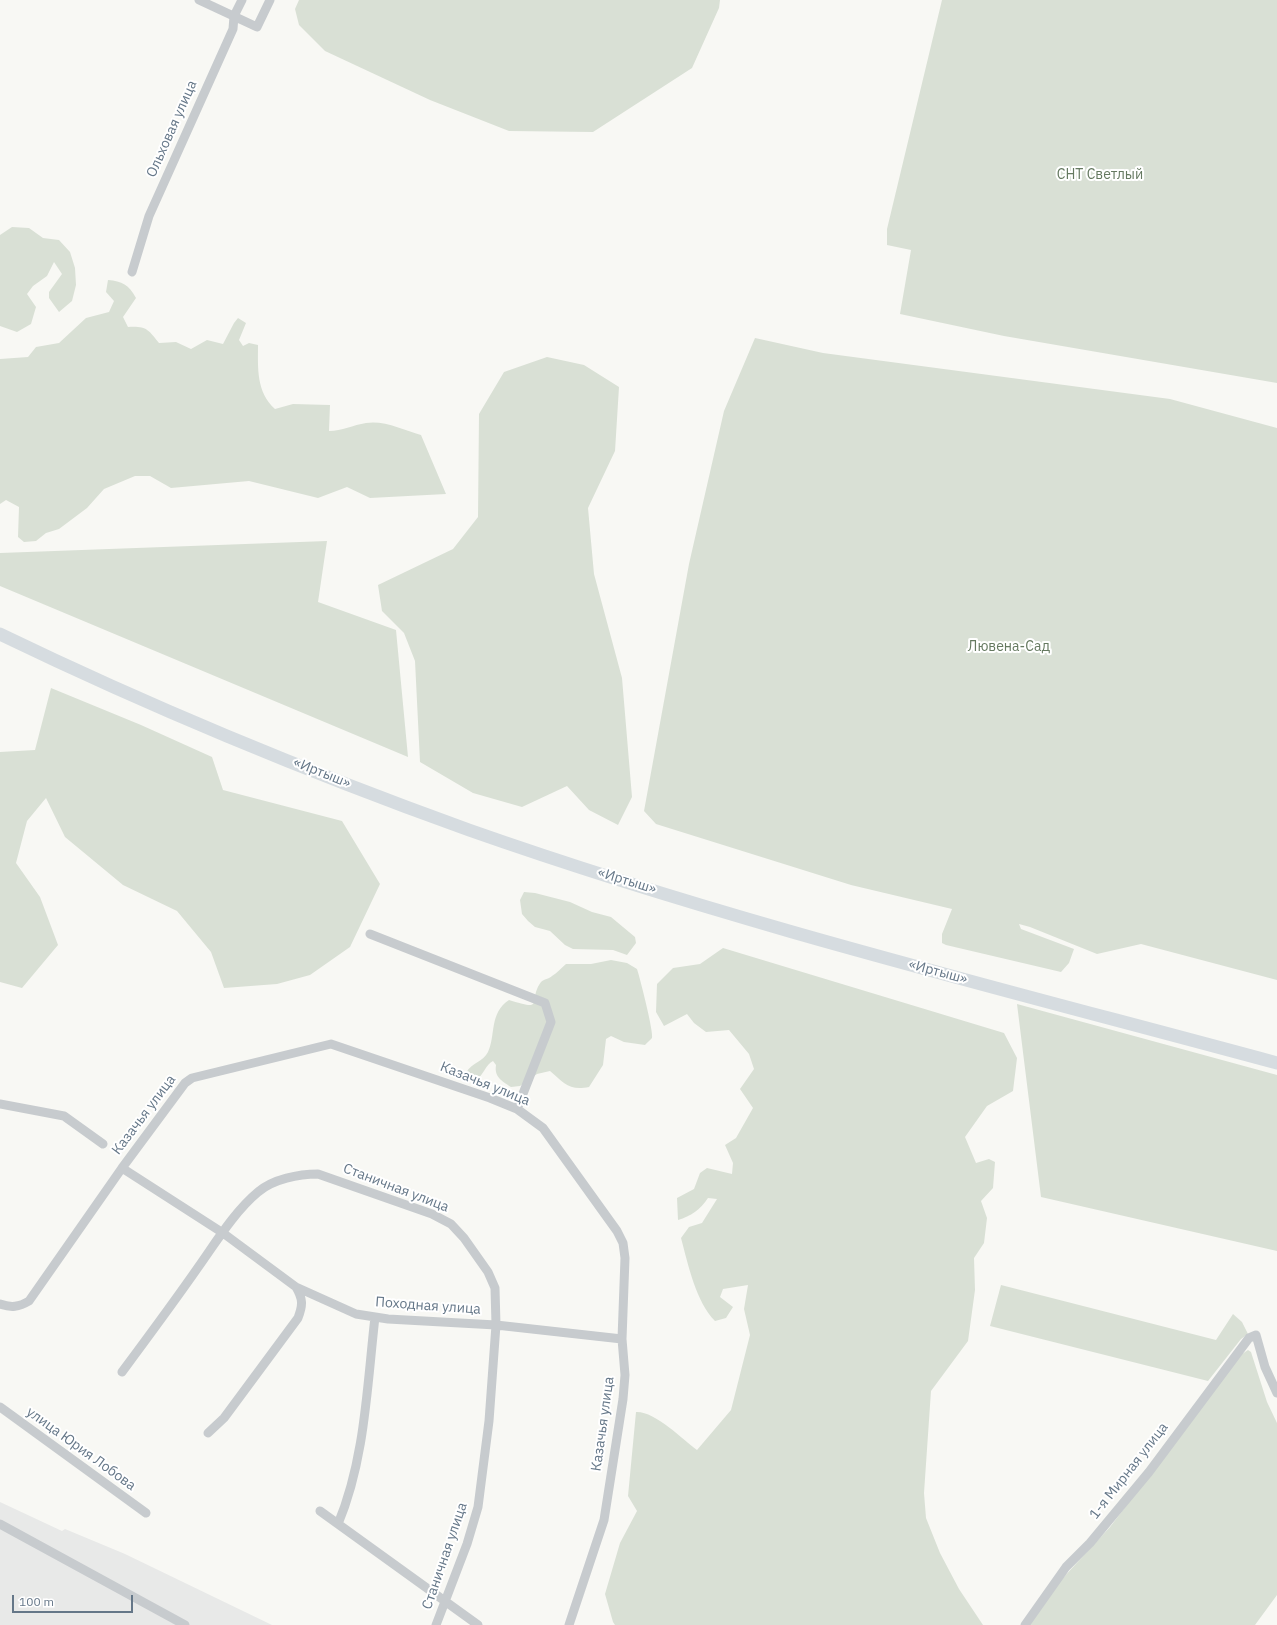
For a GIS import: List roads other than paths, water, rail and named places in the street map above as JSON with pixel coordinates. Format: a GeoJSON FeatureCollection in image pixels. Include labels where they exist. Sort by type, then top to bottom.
{"type":"FeatureCollection","features":[{"type":"Feature","properties":{"kind":"highway","name":"«Иртыш»"},"geometry":{"type":"LineString","coordinates":[[0,634],[148,701],[254,746],[470,830],[618,878],[801,934],[899,962],[1277,1063]]}},
{"type":"Feature","properties":{"kind":"street"},"geometry":{"type":"LineString","coordinates":[[200,0],[257,27],[270,0]]}},
{"type":"Feature","properties":{"kind":"street","name":"Ольховая улица"},"geometry":{"type":"LineString","coordinates":[[132,272],[149,216],[233,29],[234,16],[242,0]]}},
{"type":"Feature","properties":{"kind":"street"},"geometry":{"type":"LineString","coordinates":[[370,934],[545,1003],[551,1022],[517,1109]]}},
{"type":"Feature","properties":{"kind":"street","name":"Казачья улица"},"geometry":{"type":"LineString","coordinates":[[0,1304],[12,1307],[29,1301],[122,1168],[185,1083],[192,1078],[320,1045],[331,1044],[352,1049],[517,1109],[543,1128],[617,1231],[623,1243],[625,1258],[622,1339],[625,1375],[623,1399],[604,1520],[569,1625]]}},
{"type":"Feature","properties":{"kind":"street"},"geometry":{"type":"LineString","coordinates":[[0,1104],[64,1116],[103,1144]]}},
{"type":"Feature","properties":{"kind":"street","name":"Походная улица"},"geometry":{"type":"LineString","coordinates":[[122,1168],[223,1233],[296,1287],[356,1314],[374,1317],[496,1325],[622,1339]]}},
{"type":"Feature","properties":{"kind":"street","name":"Станичная улица"},"geometry":{"type":"LineString","coordinates":[[122,1372],[223,1233],[258,1192],[301,1174],[318,1174],[432,1214],[451,1224],[464,1238],[488,1272],[495,1288],[496,1325],[489,1421],[478,1507],[467,1544],[436,1625]]}},
{"type":"Feature","properties":{"kind":"street"},"geometry":{"type":"LineString","coordinates":[[208,1433],[224,1418],[298,1318],[302,1307],[302,1297],[296,1287]]}},
{"type":"Feature","properties":{"kind":"street"},"geometry":{"type":"LineString","coordinates":[[338,1524],[346,1505],[356,1462],[364,1415],[374,1317]]}},
{"type":"Feature","properties":{"kind":"street","name":"1-я Мирная улица"},"geometry":{"type":"LineString","coordinates":[[1025,1625],[1066,1567],[1090,1543],[1149,1472],[1244,1341],[1256,1335],[1265,1366],[1277,1393]]}},
{"type":"Feature","properties":{"kind":"street","name":"улица Юрия Лобова"},"geometry":{"type":"LineString","coordinates":[[0,1407],[146,1513]]}},
{"type":"Feature","properties":{"kind":"street"},"geometry":{"type":"LineString","coordinates":[[320,1511],[478,1625]]}},
{"type":"Feature","properties":{"kind":"street"},"geometry":{"type":"LineString","coordinates":[[0,1524],[185,1625]]}},
{"type":"Feature","properties":{"kind":"park label","name":"СНТ Светлый"},"geometry":{"type":"Point","coordinates":[1100,175]}},
{"type":"Feature","properties":{"kind":"park label","name":"Лювена-Сад"},"geometry":{"type":"Point","coordinates":[1009,647]}}]}
